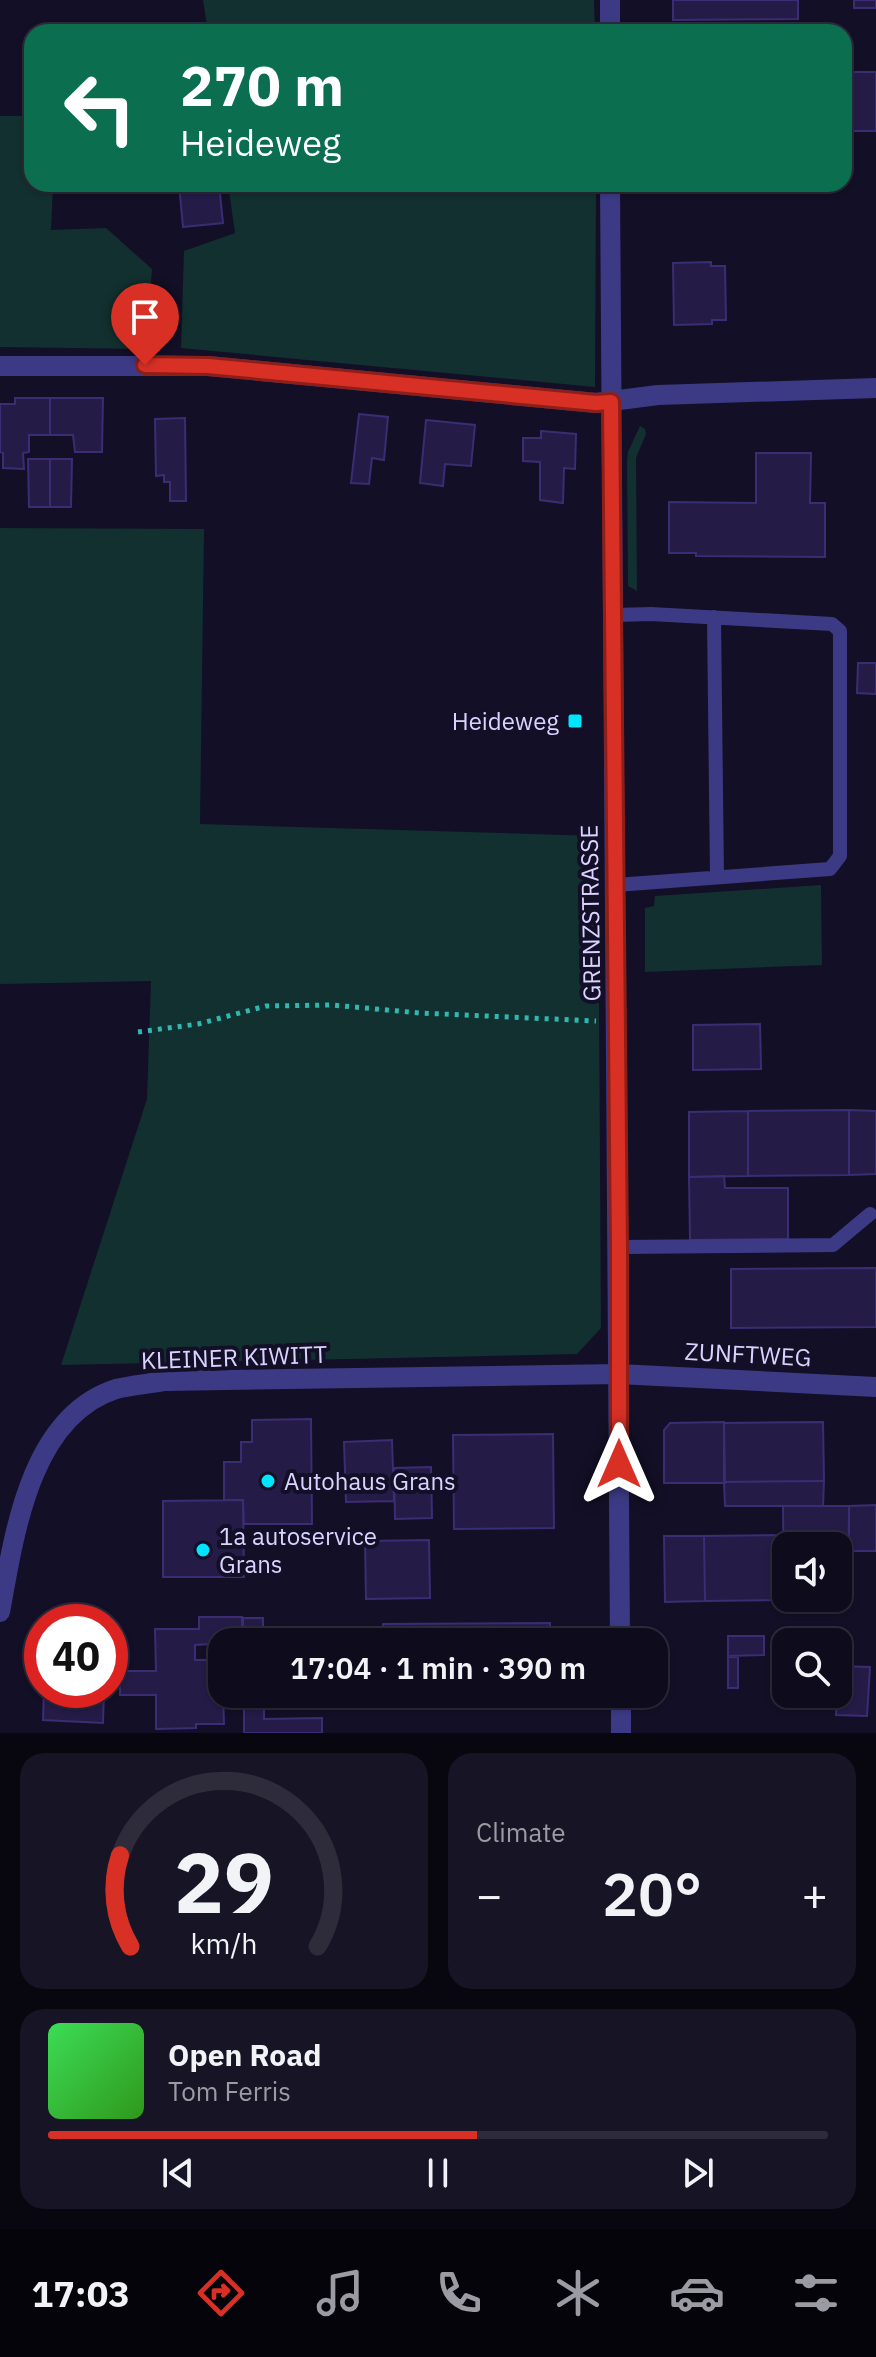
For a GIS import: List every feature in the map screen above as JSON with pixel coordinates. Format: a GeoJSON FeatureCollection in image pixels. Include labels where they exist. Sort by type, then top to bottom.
{"type":"FeatureCollection","features":[{"type":"Feature","properties":{"kind":"street"},"geometry":{"type":"LineString","coordinates":[[610,0],[610,24]]}},
{"type":"Feature","properties":{"kind":"street","name":"GRENZSTRASSE"},"geometry":{"type":"LineString","coordinates":[[610,192],[620,1628]]}},
{"type":"Feature","properties":{"kind":"street"},"geometry":{"type":"LineString","coordinates":[[0,366],[208,366],[596,403],[658,395],[876,388]]}},
{"type":"Feature","properties":{"kind":"street","name":"ZUNFTWEG"},"geometry":{"type":"LineString","coordinates":[[618,1374],[876,1387]]}},
{"type":"Feature","properties":{"kind":"street","name":"KLEINER KIWITT"},"geometry":{"type":"LineString","coordinates":[[0,1612],[14,1534],[36,1466],[58,1433],[83,1406],[115,1390],[164,1381],[618,1374]]}},
{"type":"Feature","properties":{"kind":"street"},"geometry":{"type":"LineString","coordinates":[[621,1708],[621,1733]]}},
{"type":"Feature","properties":{"kind":"lane"},"geometry":{"type":"LineString","coordinates":[[614,615],[832,624],[840,631],[840,856],[830,869],[616,885]]}},
{"type":"Feature","properties":{"kind":"lane"},"geometry":{"type":"LineString","coordinates":[[714,617],[717,877]]}},
{"type":"Feature","properties":{"kind":"lane"},"geometry":{"type":"LineString","coordinates":[[619,1247],[833,1245],[870,1214]]}},
{"type":"Feature","properties":{"kind":"path"},"geometry":{"type":"LineString","coordinates":[[138,1032],[198,1024],[266,1006],[332,1005],[420,1013],[617,1022]]}},
{"type":"Feature","properties":{"kind":"green space"},"geometry":{"type":"Polygon","coordinates":[[[203,0],[594,0],[595,24],[207,24],[203,0]]]}},
{"type":"Feature","properties":{"kind":"green space"},"geometry":{"type":"Polygon","coordinates":[[[0,116],[24,116],[24,192],[53,192],[51,230],[106,228],[152,269],[146,349],[0,347],[0,116]]]}},
{"type":"Feature","properties":{"kind":"green space"},"geometry":{"type":"Polygon","coordinates":[[[229,192],[596,192],[595,387],[181,348],[184,251],[235,233],[229,192]]]}},
{"type":"Feature","properties":{"kind":"green space"},"geometry":{"type":"Polygon","coordinates":[[[640,426],[646,434],[636,458],[637,591],[628,586],[627,462],[628,452],[640,426]]]}},
{"type":"Feature","properties":{"kind":"green space"},"geometry":{"type":"Polygon","coordinates":[[[0,528],[204,529],[200,824],[598,836],[601,1328],[577,1354],[61,1365],[147,1099],[151,981],[0,984],[0,528]]]}},
{"type":"Feature","properties":{"kind":"green space"},"geometry":{"type":"Polygon","coordinates":[[[821,885],[822,965],[645,972],[645,908],[654,906],[655,896],[821,885]]]}},
{"type":"Feature","properties":{"kind":"building"},"geometry":{"type":"Polygon","coordinates":[[[673,0],[798,0],[798,19],[673,20],[673,0]]]}},
{"type":"Feature","properties":{"kind":"building"},"geometry":{"type":"Polygon","coordinates":[[[854,0],[876,0],[876,8],[854,8],[854,0]]]}},
{"type":"Feature","properties":{"kind":"building"},"geometry":{"type":"Polygon","coordinates":[[[852,72],[876,72],[876,131],[852,131],[852,72]]]}},
{"type":"Feature","properties":{"kind":"building"},"geometry":{"type":"Polygon","coordinates":[[[180,192],[220,192],[223,223],[183,227],[180,192]]]}},
{"type":"Feature","properties":{"kind":"building"},"geometry":{"type":"Polygon","coordinates":[[[711,262],[711,266],[725,266],[726,320],[712,320],[712,324],[674,325],[673,263],[711,262]]]}},
{"type":"Feature","properties":{"kind":"building"},"geometry":{"type":"Polygon","coordinates":[[[15,398],[50,398],[50,435],[29,435],[29,452],[23,453],[24,469],[3,468],[3,453],[0,452],[0,404],[15,404],[15,398]]]}},
{"type":"Feature","properties":{"kind":"building"},"geometry":{"type":"Polygon","coordinates":[[[50,398],[103,398],[102,452],[75,452],[73,435],[50,435],[50,398]]]}},
{"type":"Feature","properties":{"kind":"building"},"geometry":{"type":"Polygon","coordinates":[[[359,414],[388,417],[384,460],[372,458],[369,484],[351,483],[359,414]]]}},
{"type":"Feature","properties":{"kind":"building"},"geometry":{"type":"Polygon","coordinates":[[[185,418],[186,501],[170,501],[170,482],[164,482],[164,475],[156,476],[155,419],[185,418]]]}},
{"type":"Feature","properties":{"kind":"building"},"geometry":{"type":"Polygon","coordinates":[[[426,420],[475,425],[471,466],[445,464],[443,486],[420,483],[426,420]]]}},
{"type":"Feature","properties":{"kind":"building"},"geometry":{"type":"Polygon","coordinates":[[[541,431],[576,434],[575,469],[564,468],[563,503],[540,500],[540,462],[523,461],[523,438],[541,438],[541,431]]]}},
{"type":"Feature","properties":{"kind":"building"},"geometry":{"type":"Polygon","coordinates":[[[756,453],[811,453],[810,503],[825,503],[825,557],[669,553],[669,502],[756,503],[756,453]]]}},
{"type":"Feature","properties":{"kind":"building"},"geometry":{"type":"Polygon","coordinates":[[[28,459],[50,459],[50,507],[29,507],[28,459]]]}},
{"type":"Feature","properties":{"kind":"building"},"geometry":{"type":"Polygon","coordinates":[[[50,459],[72,459],[71,507],[50,507],[50,459]]]}},
{"type":"Feature","properties":{"kind":"building"},"geometry":{"type":"Polygon","coordinates":[[[858,663],[876,663],[876,694],[857,693],[858,663]]]}},
{"type":"Feature","properties":{"kind":"building"},"geometry":{"type":"Polygon","coordinates":[[[760,1024],[761,1069],[693,1070],[693,1025],[760,1024]]]}},
{"type":"Feature","properties":{"kind":"building"},"geometry":{"type":"Polygon","coordinates":[[[849,1110],[876,1111],[876,1174],[849,1175],[849,1110]]]}},
{"type":"Feature","properties":{"kind":"building"},"geometry":{"type":"Polygon","coordinates":[[[849,1110],[849,1175],[748,1176],[748,1111],[849,1110]]]}},
{"type":"Feature","properties":{"kind":"building"},"geometry":{"type":"Polygon","coordinates":[[[748,1111],[748,1176],[689,1177],[689,1112],[748,1111]]]}},
{"type":"Feature","properties":{"kind":"building"},"geometry":{"type":"Polygon","coordinates":[[[724,1176],[725,1188],[788,1188],[788,1239],[690,1240],[689,1177],[724,1176]]]}},
{"type":"Feature","properties":{"kind":"building"},"geometry":{"type":"Polygon","coordinates":[[[876,1268],[876,1327],[731,1328],[731,1269],[876,1268]]]}},
{"type":"Feature","properties":{"kind":"building","name":"Autohaus Grans"},"geometry":{"type":"Polygon","coordinates":[[[311,1419],[312,1524],[244,1524],[243,1500],[224,1500],[224,1462],[241,1462],[241,1442],[252,1442],[252,1420],[311,1419]]]}},
{"type":"Feature","properties":{"kind":"building"},"geometry":{"type":"Polygon","coordinates":[[[724,1422],[725,1483],[664,1483],[664,1430],[670,1423],[724,1422]]]}},
{"type":"Feature","properties":{"kind":"building"},"geometry":{"type":"Polygon","coordinates":[[[823,1422],[824,1481],[724,1482],[724,1423],[823,1422]]]}},
{"type":"Feature","properties":{"kind":"building"},"geometry":{"type":"Polygon","coordinates":[[[553,1434],[554,1528],[454,1529],[453,1435],[553,1434]]]}},
{"type":"Feature","properties":{"kind":"building"},"geometry":{"type":"Polygon","coordinates":[[[392,1440],[394,1501],[346,1502],[344,1442],[392,1440]]]}},
{"type":"Feature","properties":{"kind":"building"},"geometry":{"type":"Polygon","coordinates":[[[431,1467],[432,1518],[395,1519],[394,1468],[431,1467]]]}},
{"type":"Feature","properties":{"kind":"building"},"geometry":{"type":"Polygon","coordinates":[[[824,1481],[823,1506],[725,1506],[724,1482],[824,1481]]]}},
{"type":"Feature","properties":{"kind":"building","name":"1a autoservice Grans"},"geometry":{"type":"Polygon","coordinates":[[[243,1500],[244,1577],[163,1577],[163,1501],[243,1500]]]}},
{"type":"Feature","properties":{"kind":"building"},"geometry":{"type":"Polygon","coordinates":[[[876,1505],[876,1551],[852,1551],[849,1506],[876,1505]]]}},
{"type":"Feature","properties":{"kind":"building"},"geometry":{"type":"Polygon","coordinates":[[[783,1506],[849,1506],[849,1532],[783,1532],[783,1506]]]}},
{"type":"Feature","properties":{"kind":"building"},"geometry":{"type":"Polygon","coordinates":[[[772,1535],[772,1600],[705,1601],[704,1536],[772,1535]]]}},
{"type":"Feature","properties":{"kind":"building"},"geometry":{"type":"Polygon","coordinates":[[[664,1536],[704,1536],[705,1601],[665,1602],[664,1536]]]}},
{"type":"Feature","properties":{"kind":"building"},"geometry":{"type":"Polygon","coordinates":[[[429,1540],[430,1598],[366,1599],[365,1541],[429,1540]]]}},
{"type":"Feature","properties":{"kind":"building"},"geometry":{"type":"Polygon","coordinates":[[[199,1617],[242,1617],[242,1628],[208,1628],[208,1644],[195,1645],[195,1660],[208,1660],[208,1708],[224,1708],[224,1724],[156,1729],[156,1695],[128,1695],[128,1671],[156,1671],[155,1629],[199,1629],[199,1617]]]}},
{"type":"Feature","properties":{"kind":"building"},"geometry":{"type":"Polygon","coordinates":[[[243,1618],[263,1618],[263,1628],[243,1628],[243,1618]]]}},
{"type":"Feature","properties":{"kind":"building"},"geometry":{"type":"Polygon","coordinates":[[[550,1623],[550,1628],[383,1628],[383,1624],[550,1623]]]}},
{"type":"Feature","properties":{"kind":"building"},"geometry":{"type":"Polygon","coordinates":[[[728,1636],[764,1636],[764,1655],[728,1656],[728,1636]]]}},
{"type":"Feature","properties":{"kind":"building"},"geometry":{"type":"Polygon","coordinates":[[[728,1657],[738,1657],[738,1688],[728,1688],[728,1657]]]}},
{"type":"Feature","properties":{"kind":"building"},"geometry":{"type":"Polygon","coordinates":[[[852,1666],[870,1667],[867,1716],[836,1715],[836,1708],[852,1708],[852,1666]]]}},
{"type":"Feature","properties":{"kind":"building"},"geometry":{"type":"Polygon","coordinates":[[[43,1708],[103,1708],[103,1723],[43,1720],[43,1708]]]}},
{"type":"Feature","properties":{"kind":"building"},"geometry":{"type":"Polygon","coordinates":[[[244,1708],[264,1708],[264,1719],[322,1718],[322,1733],[244,1733],[244,1708]]]}},
{"type":"Feature","properties":{"kind":"place","name":"Heideweg"},"geometry":{"type":"Point","coordinates":[575,721]}},
{"type":"Feature","properties":{"kind":"place","name":"Autohaus Grans"},"geometry":{"type":"Point","coordinates":[268,1481]}},
{"type":"Feature","properties":{"kind":"place","name":"1a autoservice Grans"},"geometry":{"type":"Point","coordinates":[203,1550]}},
{"type":"Feature","properties":{"kind":"route"},"geometry":{"type":"LineString","coordinates":[[145,365],[208,366],[611,402],[619,1464]]}}]}
